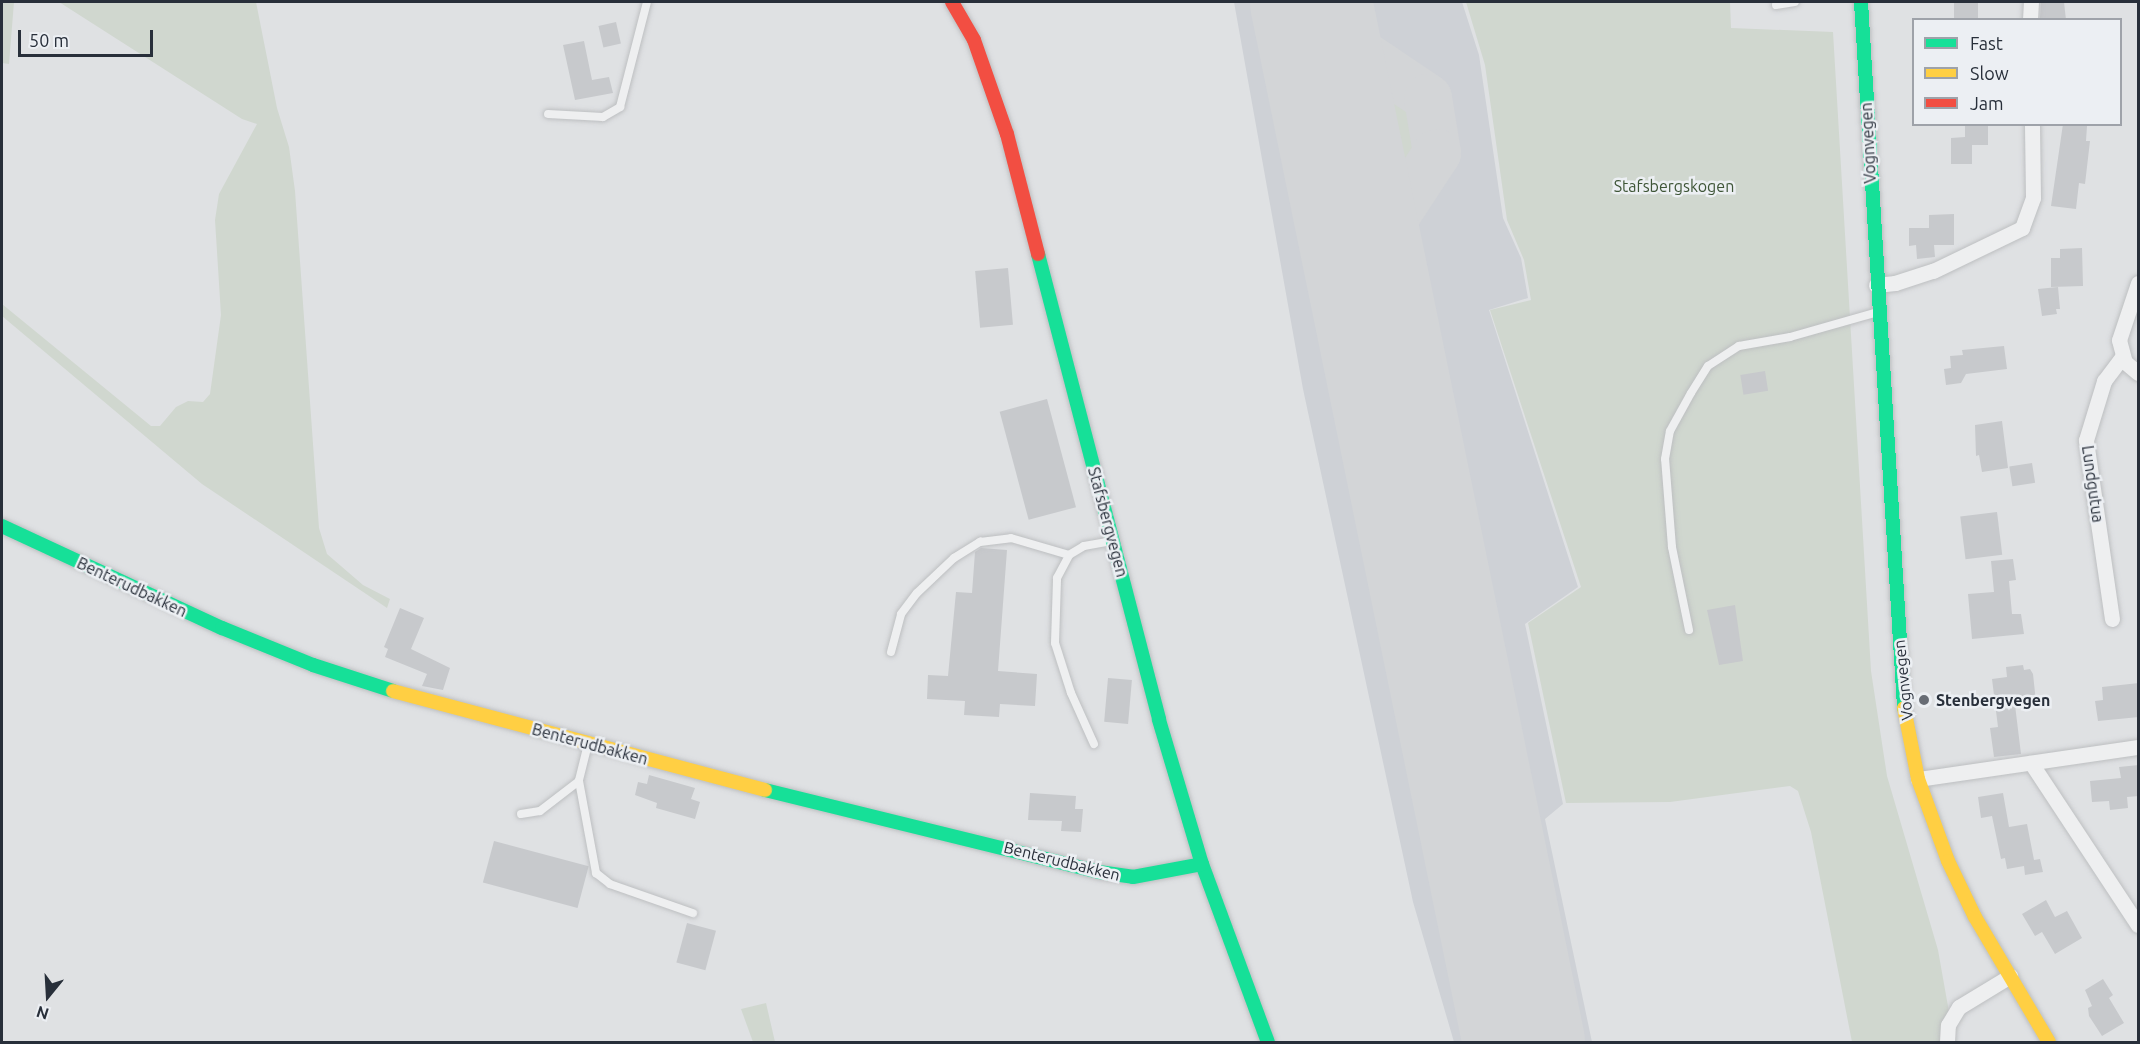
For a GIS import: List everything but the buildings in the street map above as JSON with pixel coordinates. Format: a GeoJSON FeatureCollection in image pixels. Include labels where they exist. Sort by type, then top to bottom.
{"type":"FeatureCollection","features":[{"type":"Feature","properties":{"kind":"main road","name":"Stafsbergvegen"},"geometry":{"type":"LineString","coordinates":[[951,2],[974,40],[1007,134],[1159,720],[1202,864],[1268,1042]]}},
{"type":"Feature","properties":{"kind":"main road","name":"Vognvegen"},"geometry":{"type":"LineString","coordinates":[[1861,2],[1899,664],[1918,779],[1948,861],[2010,976],[2049,1042]]}},
{"type":"Feature","properties":{"kind":"main road","name":"Benterudbakken"},"geometry":{"type":"LineString","coordinates":[[2,526],[222,628],[313,665],[411,697],[1099,872],[1133,877],[1202,864]]}},
{"type":"Feature","properties":{"kind":"street"},"geometry":{"type":"LineString","coordinates":[[2030,18],[2031,2]]}},
{"type":"Feature","properties":{"kind":"street"},"geometry":{"type":"LineString","coordinates":[[1876,285],[1895,284],[1933,271],[2022,228],[2033,198],[2032,126]]}},
{"type":"Feature","properties":{"kind":"street"},"geometry":{"type":"LineString","coordinates":[[2139,283],[2120,334],[2122,357],[2139,374]]}},
{"type":"Feature","properties":{"kind":"street","name":"Lundgutua"},"geometry":{"type":"LineString","coordinates":[[2112,619],[2086,440],[2104,381],[2122,357]]}},
{"type":"Feature","properties":{"kind":"street"},"geometry":{"type":"LineString","coordinates":[[1918,779],[2139,747]]}},
{"type":"Feature","properties":{"kind":"street"},"geometry":{"type":"LineString","coordinates":[[2031,763],[2139,925]]}},
{"type":"Feature","properties":{"kind":"street"},"geometry":{"type":"LineString","coordinates":[[1947,1042],[1948,1025],[1959,1007],[2010,976]]}},
{"type":"Feature","properties":{"kind":"lane"},"geometry":{"type":"LineString","coordinates":[[548,114],[603,117],[620,107],[647,2]]}},
{"type":"Feature","properties":{"kind":"lane"},"geometry":{"type":"LineString","coordinates":[[1776,5],[1795,2]]}},
{"type":"Feature","properties":{"kind":"lane"},"geometry":{"type":"LineString","coordinates":[[1689,630],[1672,547],[1665,459],[1670,431],[1691,393],[1708,366],[1739,345],[1790,337],[1878,311]]}},
{"type":"Feature","properties":{"kind":"lane"},"geometry":{"type":"LineString","coordinates":[[891,652],[901,614],[917,593],[954,558],[980,542],[1011,538],[1069,555]]}},
{"type":"Feature","properties":{"kind":"lane"},"geometry":{"type":"LineString","coordinates":[[1094,744],[1071,693],[1055,643],[1057,578],[1069,555],[1084,546],[1113,540]]}},
{"type":"Feature","properties":{"kind":"lane"},"geometry":{"type":"LineString","coordinates":[[589,743],[579,781],[597,873],[610,884],[693,913]]}},
{"type":"Feature","properties":{"kind":"lane"},"geometry":{"type":"LineString","coordinates":[[521,814],[540,811],[579,781]]}},
{"type":"Feature","properties":{"kind":"shaded area"},"geometry":{"type":"Polygon","coordinates":[[[1234,2],[1462,2],[1479,55],[1503,218],[1521,258],[1528,298],[1489,310],[1578,587],[1525,624],[1563,804],[1545,819],[1592,1042],[1454,1042],[1413,902],[1303,389],[1234,2]]]}},
{"type":"Feature","properties":{"kind":"green space"},"geometry":{"type":"Polygon","coordinates":[[[2,2],[14,2],[9,64],[2,63],[2,2]]]}},
{"type":"Feature","properties":{"kind":"green space"},"geometry":{"type":"Polygon","coordinates":[[[59,2],[256,2],[277,108],[289,147],[295,191],[319,528],[327,554],[363,585],[390,599],[387,608],[202,484],[2,316],[2,304],[151,426],[160,426],[176,407],[188,401],[203,402],[210,394],[221,315],[215,220],[219,194],[257,124],[242,119],[59,2]]]}},
{"type":"Feature","properties":{"kind":"green space","name":"Stafsbergskogen"},"geometry":{"type":"Polygon","coordinates":[[[1466,2],[1730,2],[1731,28],[1833,32],[1871,671],[1887,776],[1938,950],[1949,1012],[1940,1042],[1852,1042],[1811,832],[1798,791],[1790,786],[1670,802],[1566,803],[1528,623],[1581,587],[1490,310],[1531,300],[1524,260],[1507,220],[1485,65],[1466,2]]]}},
{"type":"Feature","properties":{"kind":"green space"},"geometry":{"type":"Polygon","coordinates":[[[1333,44],[1413,97],[1425,157],[1371,240],[1333,44]]]}},
{"type":"Feature","properties":{"kind":"green space"},"geometry":{"type":"Polygon","coordinates":[[[766,1003],[775,1042],[753,1042],[741,1009],[766,1003]]]}},
{"type":"Feature","properties":{"kind":"taxiway"},"geometry":{"type":"LineString","coordinates":[[1315,22],[1428,98],[1437,153],[1363,266]]}},
{"type":"Feature","properties":{"kind":"runway"},"geometry":{"type":"LineString","coordinates":[[1311,2],[1524,1042]]}},
{"type":"Feature","properties":{"kind":"traffic: fast"},"geometry":{"type":"LineString","coordinates":[[1861,2],[1904,708]]}},
{"type":"Feature","properties":{"kind":"traffic: fast"},"geometry":{"type":"LineString","coordinates":[[1038,254],[1159,720],[1202,864],[1268,1042]]}},
{"type":"Feature","properties":{"kind":"traffic: fast"},"geometry":{"type":"LineString","coordinates":[[2,526],[222,628],[313,665],[393,691]]}},
{"type":"Feature","properties":{"kind":"traffic: fast"},"geometry":{"type":"LineString","coordinates":[[765,790],[1099,872],[1133,877],[1202,864]]}},
{"type":"Feature","properties":{"kind":"traffic: slow"},"geometry":{"type":"LineString","coordinates":[[393,691],[765,790]]}},
{"type":"Feature","properties":{"kind":"traffic: slow"},"geometry":{"type":"LineString","coordinates":[[1904,708],[1918,779],[1948,861],[1975,917],[2049,1042]]}},
{"type":"Feature","properties":{"kind":"traffic: jam"},"geometry":{"type":"LineString","coordinates":[[952,2],[974,40],[1007,134],[1038,254]]}},
{"type":"Feature","properties":{"kind":"place","name":"Stenbergvegen"},"geometry":{"type":"Point","coordinates":[1924,700]}}]}
